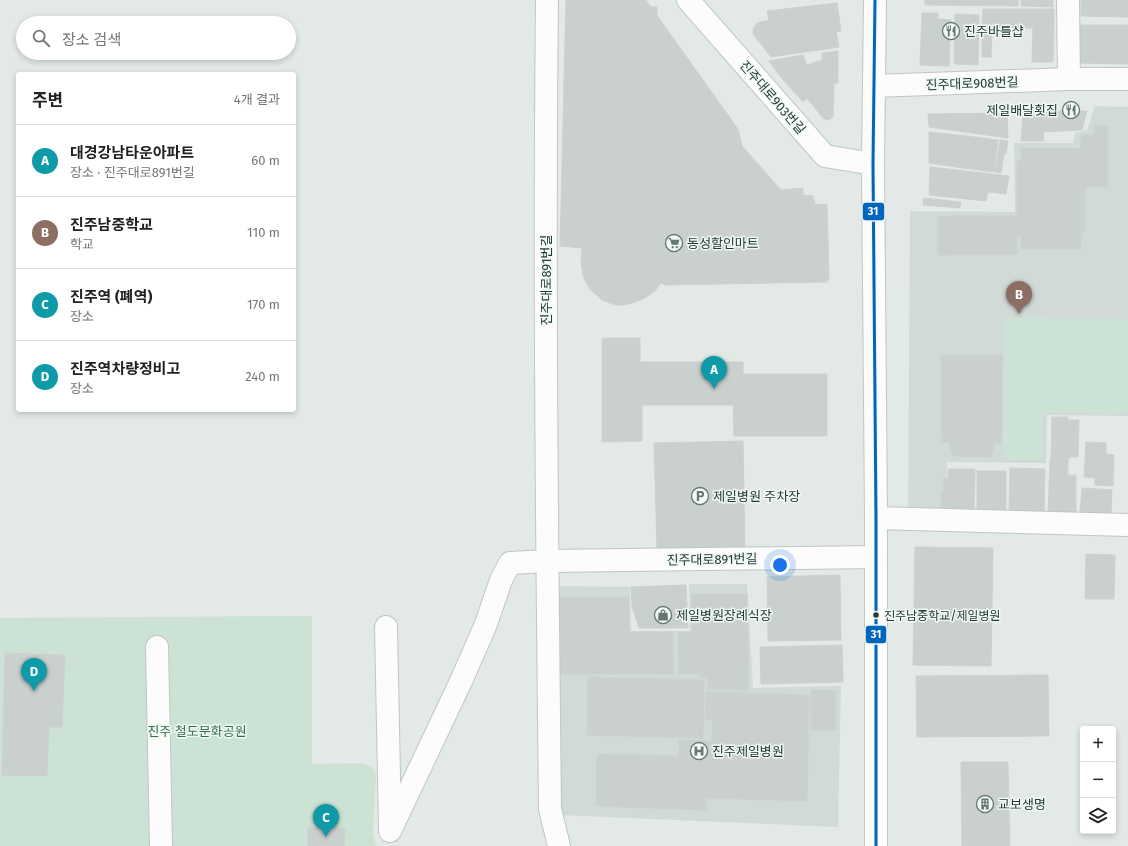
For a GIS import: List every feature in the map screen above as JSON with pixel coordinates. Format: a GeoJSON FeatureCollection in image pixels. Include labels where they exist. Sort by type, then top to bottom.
{"type":"FeatureCollection","features":[{"type":"Feature","properties":{"kind":"street","name":"진주대로891번길"},"geometry":{"type":"LineString","coordinates":[[548,0],[545,147],[550,809],[559,846]]}},
{"type":"Feature","properties":{"kind":"street","name":"진주대로903번길"},"geometry":{"type":"LineString","coordinates":[[688,0],[825,156],[874,164]]}},
{"type":"Feature","properties":{"kind":"street"},"geometry":{"type":"LineString","coordinates":[[875,0],[876,846]]}},
{"type":"Feature","properties":{"kind":"street"},"geometry":{"type":"LineString","coordinates":[[1068,0],[1069,79]]}},
{"type":"Feature","properties":{"kind":"street","name":"진주대로908번길"},"geometry":{"type":"LineString","coordinates":[[874,86],[1069,79],[1128,79]]}},
{"type":"Feature","properties":{"kind":"street"},"geometry":{"type":"LineString","coordinates":[[876,518],[1128,525]]}},
{"type":"Feature","properties":{"kind":"street","name":"진주대로891번길"},"geometry":{"type":"LineString","coordinates":[[547,560],[876,557]]}},
{"type":"Feature","properties":{"kind":"street"},"geometry":{"type":"LineString","coordinates":[[391,838],[486,624],[501,580],[510,563],[547,560]]}},
{"type":"Feature","properties":{"kind":"street"},"geometry":{"type":"LineString","coordinates":[[386,627],[391,838]]}},
{"type":"Feature","properties":{"kind":"street"},"geometry":{"type":"LineString","coordinates":[[157,647],[161,846]]}},
{"type":"Feature","properties":{"kind":"shaded area"},"geometry":{"type":"Polygon","coordinates":[[[1095,106],[1128,107],[1128,416],[1047,415],[1046,463],[947,462],[946,526],[908,525],[910,211],[1015,212],[1014,143],[1073,143],[1075,133],[1087,130],[1095,106]]]}},
{"type":"Feature","properties":{"kind":"shaded area","name":"진주제일병원"},"geometry":{"type":"Polygon","coordinates":[[[689,584],[747,584],[753,688],[841,686],[838,827],[559,815],[556,586],[630,587],[631,631],[690,631],[689,584]]]}},
{"type":"Feature","properties":{"kind":"green space"},"geometry":{"type":"Polygon","coordinates":[[[1004,318],[1128,319],[1128,413],[1043,412],[1043,460],[1003,460],[1004,318]]]}},
{"type":"Feature","properties":{"kind":"green space","name":"진주 철도문화공원"},"geometry":{"type":"Polygon","coordinates":[[[312,616],[312,764],[361,763],[371,766],[376,775],[373,833],[376,846],[0,846],[0,618],[312,616]]]}},
{"type":"Feature","properties":{"kind":"building"},"geometry":{"type":"Polygon","coordinates":[[[566,0],[646,0],[738,129],[742,146],[781,190],[803,188],[803,195],[813,196],[815,204],[827,205],[829,277],[827,282],[665,285],[661,283],[654,292],[643,299],[622,305],[615,305],[602,300],[590,289],[583,276],[581,261],[582,248],[560,246],[566,0]]]}},
{"type":"Feature","properties":{"kind":"building"},"geometry":{"type":"Polygon","coordinates":[[[595,0],[635,0],[635,3],[647,3],[649,7],[657,7],[657,31],[647,30],[647,36],[631,36],[631,66],[649,67],[650,84],[630,84],[630,104],[651,104],[651,113],[659,113],[659,143],[651,143],[649,147],[594,147],[594,124],[587,124],[586,28],[595,28],[595,0]]]}},
{"type":"Feature","properties":{"kind":"building"},"geometry":{"type":"Polygon","coordinates":[[[925,0],[1018,0],[1018,6],[925,5],[925,0]]]}},
{"type":"Feature","properties":{"kind":"building"},"geometry":{"type":"Polygon","coordinates":[[[1021,0],[1053,0],[1053,7],[1021,6],[1021,0]]]}},
{"type":"Feature","properties":{"kind":"building"},"geometry":{"type":"Polygon","coordinates":[[[1081,0],[1128,0],[1128,17],[1081,16],[1081,0]]]}},
{"type":"Feature","properties":{"kind":"building"},"geometry":{"type":"Polygon","coordinates":[[[837,3],[841,31],[836,32],[839,47],[771,57],[753,34],[753,29],[757,23],[769,20],[767,11],[837,3]]]}},
{"type":"Feature","properties":{"kind":"building"},"geometry":{"type":"Polygon","coordinates":[[[983,9],[1021,9],[1021,28],[982,27],[983,9]]]}},
{"type":"Feature","properties":{"kind":"building"},"geometry":{"type":"Polygon","coordinates":[[[1021,9],[1054,9],[1054,28],[1021,28],[1021,9]]]}},
{"type":"Feature","properties":{"kind":"building"},"geometry":{"type":"Polygon","coordinates":[[[922,13],[938,13],[938,19],[951,20],[949,66],[920,65],[922,13]]]}},
{"type":"Feature","properties":{"kind":"building"},"geometry":{"type":"Polygon","coordinates":[[[955,14],[979,15],[978,65],[954,64],[955,14]]]}},
{"type":"Feature","properties":{"kind":"building"},"geometry":{"type":"Polygon","coordinates":[[[1078,25],[1128,25],[1128,64],[1077,63],[1078,25]]]}},
{"type":"Feature","properties":{"kind":"building"},"geometry":{"type":"Polygon","coordinates":[[[982,27],[992,28],[991,57],[982,57],[982,27]]]}},
{"type":"Feature","properties":{"kind":"building"},"geometry":{"type":"Polygon","coordinates":[[[1033,27],[1054,28],[1053,62],[1032,62],[1033,27]]]}},
{"type":"Feature","properties":{"kind":"building"},"geometry":{"type":"Polygon","coordinates":[[[838,51],[838,73],[823,73],[822,53],[838,51]]]}},
{"type":"Feature","properties":{"kind":"building"},"geometry":{"type":"Polygon","coordinates":[[[803,55],[807,66],[779,75],[769,61],[803,55]]]}},
{"type":"Feature","properties":{"kind":"building"},"geometry":{"type":"Polygon","coordinates":[[[822,60],[823,73],[838,73],[838,83],[824,83],[803,102],[779,75],[822,60]]]}},
{"type":"Feature","properties":{"kind":"building"},"geometry":{"type":"Polygon","coordinates":[[[824,83],[834,83],[833,116],[827,120],[823,118],[807,98],[824,83]]]}},
{"type":"Feature","properties":{"kind":"building"},"geometry":{"type":"Polygon","coordinates":[[[1023,111],[1087,111],[1082,130],[1043,132],[1044,141],[1021,141],[1023,111]]]}},
{"type":"Feature","properties":{"kind":"building"},"geometry":{"type":"Polygon","coordinates":[[[1007,113],[1008,138],[929,127],[928,114],[1007,113]]]}},
{"type":"Feature","properties":{"kind":"building"},"geometry":{"type":"Polygon","coordinates":[[[1094,126],[1108,126],[1108,187],[1085,187],[1085,232],[1081,233],[1081,249],[1021,249],[1021,235],[1017,235],[1017,161],[1021,161],[1021,148],[1081,149],[1081,135],[1094,135],[1094,126]]]}},
{"type":"Feature","properties":{"kind":"building"},"geometry":{"type":"Polygon","coordinates":[[[929,132],[967,136],[963,168],[929,163],[929,132]]]}},
{"type":"Feature","properties":{"kind":"building"},"geometry":{"type":"Polygon","coordinates":[[[967,136],[998,140],[994,172],[963,168],[967,136]]]}},
{"type":"Feature","properties":{"kind":"building"},"geometry":{"type":"Polygon","coordinates":[[[1000,140],[1008,141],[1001,173],[995,172],[1000,140]]]}},
{"type":"Feature","properties":{"kind":"building"},"geometry":{"type":"Polygon","coordinates":[[[622,161],[646,189],[636,198],[641,203],[653,193],[666,207],[653,218],[659,225],[670,216],[692,242],[667,264],[644,237],[631,248],[607,220],[621,209],[598,182],[622,161]]]}},
{"type":"Feature","properties":{"kind":"building"},"geometry":{"type":"Polygon","coordinates":[[[930,167],[1000,175],[998,193],[988,192],[986,201],[929,195],[930,167]]]}},
{"type":"Feature","properties":{"kind":"building"},"geometry":{"type":"Polygon","coordinates":[[[1000,175],[1009,176],[1006,194],[998,193],[1000,175]]]}},
{"type":"Feature","properties":{"kind":"building"},"geometry":{"type":"Polygon","coordinates":[[[924,198],[961,202],[960,208],[923,205],[924,198]]]}},
{"type":"Feature","properties":{"kind":"building"},"geometry":{"type":"Polygon","coordinates":[[[715,212],[732,215],[733,224],[740,224],[740,235],[746,235],[747,219],[766,220],[765,236],[785,237],[786,223],[802,225],[803,213],[822,215],[822,222],[827,222],[828,265],[798,266],[799,276],[731,276],[731,270],[703,270],[702,221],[709,220],[715,212]]]}},
{"type":"Feature","properties":{"kind":"building"},"geometry":{"type":"Polygon","coordinates":[[[938,216],[1016,216],[1017,254],[938,255],[938,216]]]}},
{"type":"Feature","properties":{"kind":"building"},"geometry":{"type":"Polygon","coordinates":[[[602,338],[640,338],[640,362],[743,362],[743,374],[827,374],[827,436],[734,436],[733,405],[642,405],[642,441],[602,442],[602,338]]]}},
{"type":"Feature","properties":{"kind":"building"},"geometry":{"type":"Polygon","coordinates":[[[941,355],[1002,355],[1001,443],[995,443],[991,457],[953,456],[949,442],[942,442],[941,355]]]}},
{"type":"Feature","properties":{"kind":"building"},"geometry":{"type":"Polygon","coordinates":[[[1052,417],[1068,417],[1068,420],[1079,420],[1078,457],[1069,457],[1069,459],[1051,459],[1052,417]]]}},
{"type":"Feature","properties":{"kind":"building","name":"제일병원 주차장"},"geometry":{"type":"Polygon","coordinates":[[[743,441],[745,549],[657,551],[654,443],[743,441]]]}},
{"type":"Feature","properties":{"kind":"building"},"geometry":{"type":"Polygon","coordinates":[[[1086,442],[1106,443],[1106,454],[1114,455],[1113,486],[1095,485],[1095,478],[1084,477],[1086,442]]]}},
{"type":"Feature","properties":{"kind":"building"},"geometry":{"type":"Polygon","coordinates":[[[1050,459],[1068,460],[1068,475],[1076,475],[1076,517],[1048,516],[1050,459]]]}},
{"type":"Feature","properties":{"kind":"building"},"geometry":{"type":"Polygon","coordinates":[[[1010,468],[1045,469],[1044,514],[1009,513],[1010,468]]]}},
{"type":"Feature","properties":{"kind":"building"},"geometry":{"type":"Polygon","coordinates":[[[948,469],[975,469],[974,514],[940,514],[942,490],[944,490],[944,479],[948,479],[948,469]]]}},
{"type":"Feature","properties":{"kind":"building"},"geometry":{"type":"Polygon","coordinates":[[[977,471],[1006,471],[1006,515],[977,515],[977,471]]]}},
{"type":"Feature","properties":{"kind":"building"},"geometry":{"type":"Polygon","coordinates":[[[1082,488],[1112,490],[1111,515],[1080,513],[1082,488]]]}},
{"type":"Feature","properties":{"kind":"building"},"geometry":{"type":"Polygon","coordinates":[[[915,547],[993,548],[991,666],[913,665],[915,547]]]}},
{"type":"Feature","properties":{"kind":"building"},"geometry":{"type":"Polygon","coordinates":[[[1086,554],[1115,555],[1114,599],[1085,599],[1086,554]]]}},
{"type":"Feature","properties":{"kind":"building"},"geometry":{"type":"Polygon","coordinates":[[[840,575],[841,640],[768,641],[767,577],[840,575]]]}},
{"type":"Feature","properties":{"kind":"building"},"geometry":{"type":"Polygon","coordinates":[[[686,585],[688,628],[639,628],[632,607],[631,587],[686,585]]]}},
{"type":"Feature","properties":{"kind":"building"},"geometry":{"type":"Polygon","coordinates":[[[692,594],[747,594],[749,690],[708,690],[707,678],[700,678],[700,674],[679,674],[678,633],[692,632],[692,594]]]}},
{"type":"Feature","properties":{"kind":"building"},"geometry":{"type":"Polygon","coordinates":[[[558,597],[629,597],[629,632],[673,632],[673,674],[558,674],[558,597]]]}},
{"type":"Feature","properties":{"kind":"building"},"geometry":{"type":"Polygon","coordinates":[[[842,645],[843,682],[761,684],[760,647],[842,645]]]}},
{"type":"Feature","properties":{"kind":"building"},"geometry":{"type":"Polygon","coordinates":[[[5,653],[65,655],[62,727],[49,727],[47,776],[2,775],[5,653]]]}},
{"type":"Feature","properties":{"kind":"building"},"geometry":{"type":"Polygon","coordinates":[[[1048,675],[1049,736],[917,737],[916,676],[1048,675]]]}},
{"type":"Feature","properties":{"kind":"building"},"geometry":{"type":"Polygon","coordinates":[[[588,677],[704,680],[703,738],[587,735],[588,677]]]}},
{"type":"Feature","properties":{"kind":"building"},"geometry":{"type":"Polygon","coordinates":[[[811,690],[836,690],[836,730],[811,730],[811,690]]]}},
{"type":"Feature","properties":{"kind":"building"},"geometry":{"type":"Polygon","coordinates":[[[706,692],[809,695],[807,801],[706,798],[706,810],[596,806],[597,754],[679,756],[679,740],[712,741],[713,720],[705,719],[706,692]]]}},
{"type":"Feature","properties":{"kind":"building","name":"교보생명"},"geometry":{"type":"Polygon","coordinates":[[[961,762],[1008,762],[1010,846],[962,846],[961,762]]]}},
{"type":"Feature","properties":{"kind":"building"},"geometry":{"type":"Polygon","coordinates":[[[308,828],[345,828],[344,846],[308,846],[308,828]]]}},
{"type":"Feature","properties":{"kind":"transit line","name":"31"},"geometry":{"type":"LineString","coordinates":[[875,0],[873,164],[876,518],[876,846]]}},
{"type":"Feature","properties":{"kind":"place","name":"진주바틀샵"},"geometry":{"type":"Point","coordinates":[951,31]}},
{"type":"Feature","properties":{"kind":"place","name":"제일배달횟집"},"geometry":{"type":"Point","coordinates":[1071,110]}},
{"type":"Feature","properties":{"kind":"place","name":"동성할인마트"},"geometry":{"type":"Point","coordinates":[674,243]}},
{"type":"Feature","properties":{"kind":"place","name":"진주남중학교"},"geometry":{"type":"Point","coordinates":[1019,314]}},
{"type":"Feature","properties":{"kind":"place","name":"대경강남타운아파트"},"geometry":{"type":"Point","coordinates":[714,389]}},
{"type":"Feature","properties":{"kind":"place","name":"제일병원 주차장"},"geometry":{"type":"Point","coordinates":[700,496]}},
{"type":"Feature","properties":{"kind":"place","name":"제일병원장례식장"},"geometry":{"type":"Point","coordinates":[663,615]}},
{"type":"Feature","properties":{"kind":"place","name":"진주남중학교/제일병원"},"geometry":{"type":"Point","coordinates":[876,615]}},
{"type":"Feature","properties":{"kind":"place","name":"진주역차량정비고"},"geometry":{"type":"Point","coordinates":[34,691]}},
{"type":"Feature","properties":{"kind":"place","name":"진주제일병원"},"geometry":{"type":"Point","coordinates":[699,751]}},
{"type":"Feature","properties":{"kind":"place","name":"교보생명"},"geometry":{"type":"Point","coordinates":[985,804]}},
{"type":"Feature","properties":{"kind":"place","name":"진주역 (폐역)"},"geometry":{"type":"Point","coordinates":[326,837]}}]}
